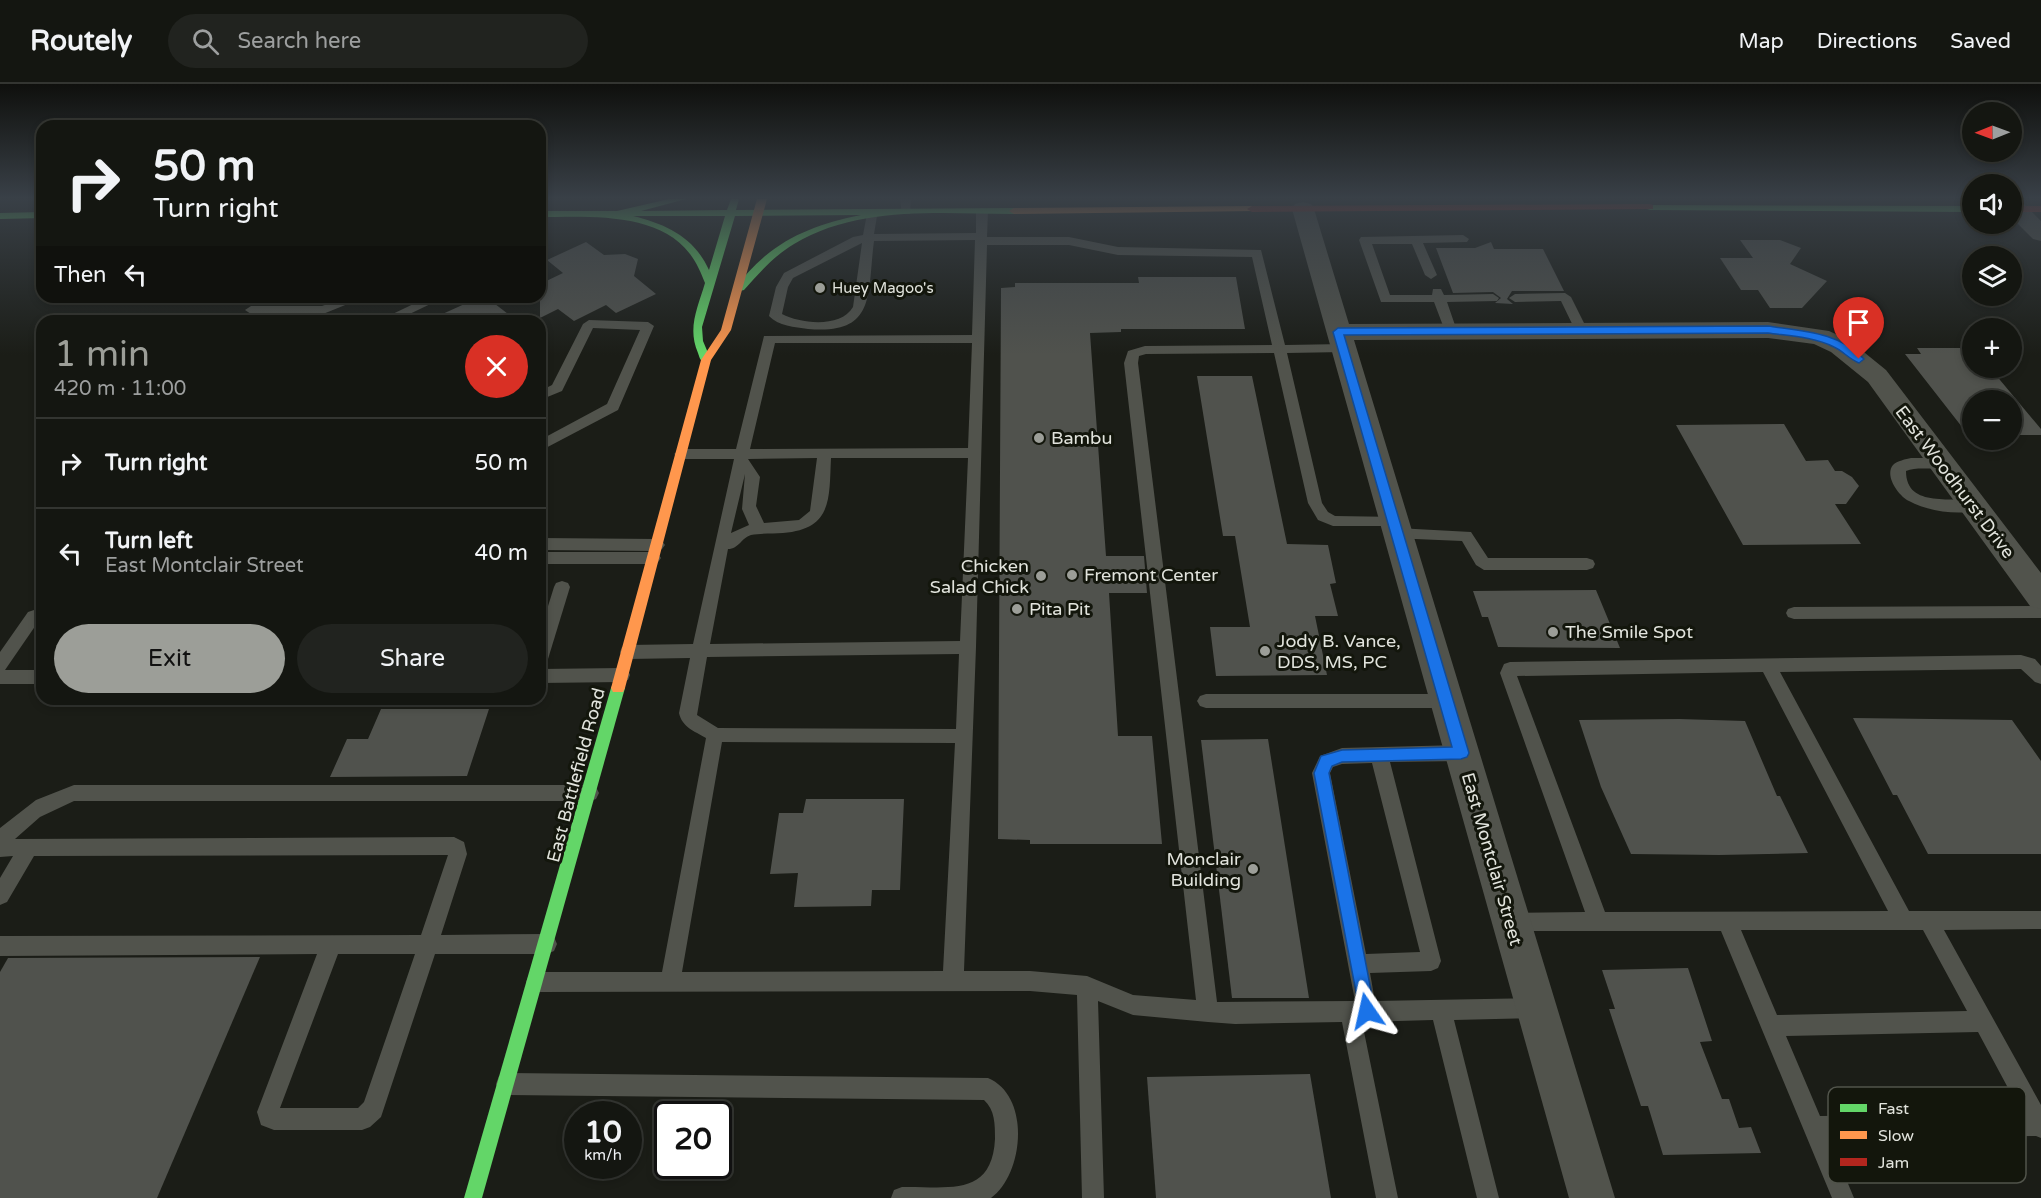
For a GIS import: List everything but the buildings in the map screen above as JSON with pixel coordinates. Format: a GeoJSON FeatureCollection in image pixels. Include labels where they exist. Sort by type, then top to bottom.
{"type":"FeatureCollection","features":[{"type":"Feature","properties":{"kind":"main road"},"geometry":{"type":"LineString","coordinates":[[697,251],[705,263],[710,283]]}},
{"type":"Feature","properties":{"kind":"main road"},"geometry":{"type":"LineString","coordinates":[[706,360],[698,341],[697,327],[719,251]]}},
{"type":"Feature","properties":{"kind":"main road","name":"East Battlefield Road"},"geometry":{"type":"LineString","coordinates":[[473,1198],[590,793],[706,360],[726,330],[748,251]]}},
{"type":"Feature","properties":{"kind":"main road"},"geometry":{"type":"LineString","coordinates":[[737,291],[765,258],[775,251]]}},
{"type":"Feature","properties":{"kind":"street","name":"East Montclair Street"},"geometry":{"type":"LineString","coordinates":[[1315,251],[1592,1198]]}},
{"type":"Feature","properties":{"kind":"street","name":"East Woodhurst Drive"},"geometry":{"type":"LineString","coordinates":[[1341,340],[1451,331],[1582,330],[1768,330],[1820,337],[1840,346],[1877,376],[2041,597]]}},
{"type":"Feature","properties":{"kind":"lane"},"geometry":{"type":"LineString","coordinates":[[835,251],[792,273],[782,287],[700,651],[688,713],[689,719],[715,735],[964,736]]}},
{"type":"Feature","properties":{"kind":"lane"},"geometry":{"type":"LineString","coordinates":[[852,339],[854,317],[859,307],[865,251]]}},
{"type":"Feature","properties":{"kind":"lane"},"geometry":{"type":"LineString","coordinates":[[953,981],[968,647],[981,251]]}},
{"type":"Feature","properties":{"kind":"lane"},"geometry":{"type":"LineString","coordinates":[[1119,251],[1257,253],[1315,503],[1323,516],[1333,521],[1466,536],[1470,538],[1484,564],[1587,564]]}},
{"type":"Feature","properties":{"kind":"lane"},"geometry":{"type":"LineString","coordinates":[[1369,251],[1385,299],[1438,295],[1493,298]]}},
{"type":"Feature","properties":{"kind":"lane"},"geometry":{"type":"LineString","coordinates":[[1421,251],[1431,275]]}},
{"type":"Feature","properties":{"kind":"lane"},"geometry":{"type":"LineString","coordinates":[[1438,295],[1451,331]]}},
{"type":"Feature","properties":{"kind":"lane"},"geometry":{"type":"LineString","coordinates":[[1515,298],[1565,297],[1582,330]]}},
{"type":"Feature","properties":{"kind":"lane"},"geometry":{"type":"LineString","coordinates":[[320,315],[345,303]]}},
{"type":"Feature","properties":{"kind":"lane"},"geometry":{"type":"LineString","coordinates":[[398,315],[425,303]]}},
{"type":"Feature","properties":{"kind":"lane"},"geometry":{"type":"LineString","coordinates":[[775,316],[794,323],[827,325],[844,322],[854,317]]}},
{"type":"Feature","properties":{"kind":"lane"},"geometry":{"type":"LineString","coordinates":[[546,393],[557,388],[589,324],[648,326],[613,408],[546,443]]}},
{"type":"Feature","properties":{"kind":"lane"},"geometry":{"type":"LineString","coordinates":[[769,339],[978,339]]}},
{"type":"Feature","properties":{"kind":"lane"},"geometry":{"type":"LineString","coordinates":[[1208,1012],[1131,363],[1133,354],[1145,350],[1280,349],[1341,340]]}},
{"type":"Feature","properties":{"kind":"lane"},"geometry":{"type":"LineString","coordinates":[[681,454],[742,458],[824,453],[975,453]]}},
{"type":"Feature","properties":{"kind":"lane"},"geometry":{"type":"LineString","coordinates":[[730,544],[740,532],[759,528],[797,526],[808,522],[817,514],[824,453]]}},
{"type":"Feature","properties":{"kind":"lane"},"geometry":{"type":"LineString","coordinates":[[742,458],[751,469],[753,478],[749,506],[751,516],[759,528]]}},
{"type":"Feature","properties":{"kind":"lane"},"geometry":{"type":"LineString","coordinates":[[1941,463],[1911,463],[1899,468],[1898,475],[1902,486],[1915,499],[1933,506],[1974,507]]}},
{"type":"Feature","properties":{"kind":"lane"},"geometry":{"type":"LineString","coordinates":[[546,544],[655,552]]}},
{"type":"Feature","properties":{"kind":"lane"},"geometry":{"type":"LineString","coordinates":[[546,558],[655,552]]}},
{"type":"Feature","properties":{"kind":"lane"},"geometry":{"type":"LineString","coordinates":[[546,639],[562,587]]}},
{"type":"Feature","properties":{"kind":"lane"},"geometry":{"type":"LineString","coordinates":[[1794,613],[2041,612]]}},
{"type":"Feature","properties":{"kind":"lane"},"geometry":{"type":"LineString","coordinates":[[0,665],[36,616]]}},
{"type":"Feature","properties":{"kind":"lane"},"geometry":{"type":"LineString","coordinates":[[628,652],[968,647]]}},
{"type":"Feature","properties":{"kind":"lane"},"geometry":{"type":"LineString","coordinates":[[1598,921],[1508,673],[1510,669],[2021,662],[2029,664],[2041,677]]}},
{"type":"Feature","properties":{"kind":"lane"},"geometry":{"type":"LineString","coordinates":[[1768,665],[1904,921]]}},
{"type":"Feature","properties":{"kind":"lane"},"geometry":{"type":"LineString","coordinates":[[546,676],[622,675]]}},
{"type":"Feature","properties":{"kind":"lane"},"geometry":{"type":"LineString","coordinates":[[0,677],[36,677]]}},
{"type":"Feature","properties":{"kind":"lane"},"geometry":{"type":"LineString","coordinates":[[1206,701],[1446,701]]}},
{"type":"Feature","properties":{"kind":"lane"},"geometry":{"type":"LineString","coordinates":[[670,981],[715,735]]}},
{"type":"Feature","properties":{"kind":"lane"},"geometry":{"type":"LineString","coordinates":[[1387,1198],[1359,1012],[1358,964],[1321,773],[1326,761],[1342,756],[1461,753]]}},
{"type":"Feature","properties":{"kind":"lane"},"geometry":{"type":"LineString","coordinates":[[1358,964],[1431,961],[1379,755]]}},
{"type":"Feature","properties":{"kind":"lane"},"geometry":{"type":"LineString","coordinates":[[0,841],[19,821],[35,809],[54,798],[74,793],[590,793]]}},
{"type":"Feature","properties":{"kind":"lane"},"geometry":{"type":"LineString","coordinates":[[0,848],[454,846],[458,854],[373,1109],[362,1119],[274,1119],[269,1117],[268,1112],[331,945]]}},
{"type":"Feature","properties":{"kind":"lane"},"geometry":{"type":"LineString","coordinates":[[0,896],[29,848]]}},
{"type":"Feature","properties":{"kind":"lane"},"geometry":{"type":"LineString","coordinates":[[1511,922],[2041,920]]}},
{"type":"Feature","properties":{"kind":"lane"},"geometry":{"type":"LineString","coordinates":[[1727,921],[1828,1162]]}},
{"type":"Feature","properties":{"kind":"lane"},"geometry":{"type":"LineString","coordinates":[[1929,921],[2019,1087]]}},
{"type":"Feature","properties":{"kind":"lane"},"geometry":{"type":"LineString","coordinates":[[0,946],[547,944]]}},
{"type":"Feature","properties":{"kind":"lane"},"geometry":{"type":"LineString","coordinates":[[536,982],[1030,981],[1087,986],[1133,1005],[1234,1014],[1536,1008]]}},
{"type":"Feature","properties":{"kind":"lane"},"geometry":{"type":"LineString","coordinates":[[1087,986],[1092,1198]]}},
{"type":"Feature","properties":{"kind":"lane"},"geometry":{"type":"LineString","coordinates":[[1441,1010],[1488,1198]]}},
{"type":"Feature","properties":{"kind":"lane"},"geometry":{"type":"LineString","coordinates":[[1770,1026],[1984,1022]]}},
{"type":"Feature","properties":{"kind":"lane"},"geometry":{"type":"LineString","coordinates":[[507,1083],[988,1089],[1001,1101],[1005,1116],[1005,1143],[1000,1170],[995,1179],[976,1195],[968,1197],[902,1198]]}},
{"type":"Feature","properties":{"kind":"lane"},"geometry":{"type":"LineString","coordinates":[[2026,1100],[2040,1126]]}},
{"type":"Feature","properties":{"kind":"lane"},"geometry":{"type":"LineString","coordinates":[[1813,1127],[1828,1127]]}},
{"type":"Feature","properties":{"kind":"lane"},"geometry":{"type":"LineString","coordinates":[[1837,1183],[1843,1198]]}},
{"type":"Feature","properties":{"kind":"traffic: fast"},"geometry":{"type":"LineString","coordinates":[[693,251],[710,283]]}},
{"type":"Feature","properties":{"kind":"traffic: fast"},"geometry":{"type":"LineString","coordinates":[[706,360],[698,341],[697,327],[720,251]]}},
{"type":"Feature","properties":{"kind":"traffic: fast"},"geometry":{"type":"LineString","coordinates":[[740,288],[777,251]]}},
{"type":"Feature","properties":{"kind":"traffic: fast"},"geometry":{"type":"LineString","coordinates":[[473,1198],[618,688]]}},
{"type":"Feature","properties":{"kind":"traffic: slow"},"geometry":{"type":"LineString","coordinates":[[618,688],[706,360],[726,330],[748,251]]}},
{"type":"Feature","properties":{"kind":"place","name":"Huey Magoo's"},"geometry":{"type":"Point","coordinates":[820,288]}},
{"type":"Feature","properties":{"kind":"place","name":"Bambu"},"geometry":{"type":"Point","coordinates":[1039,438]}},
{"type":"Feature","properties":{"kind":"place","name":"Fremont Center"},"geometry":{"type":"Point","coordinates":[1072,575]}},
{"type":"Feature","properties":{"kind":"place","name":"Chicken Salad Chick"},"geometry":{"type":"Point","coordinates":[1041,576]}},
{"type":"Feature","properties":{"kind":"place","name":"Pita Pit"},"geometry":{"type":"Point","coordinates":[1017,609]}},
{"type":"Feature","properties":{"kind":"place","name":"The Smile Spot"},"geometry":{"type":"Point","coordinates":[1553,632]}},
{"type":"Feature","properties":{"kind":"place","name":"Jody B. Vance, DDS, MS, PC"},"geometry":{"type":"Point","coordinates":[1265,651]}},
{"type":"Feature","properties":{"kind":"place","name":"Monclair Building"},"geometry":{"type":"Point","coordinates":[1253,869]}},
{"type":"Feature","properties":{"kind":"route"},"geometry":{"type":"LineString","coordinates":[[1367,1011],[1321,773],[1326,761],[1342,756],[1461,753],[1338,332],[1768,330],[1797,332],[1820,337],[1840,346],[1859,359]]}}]}
